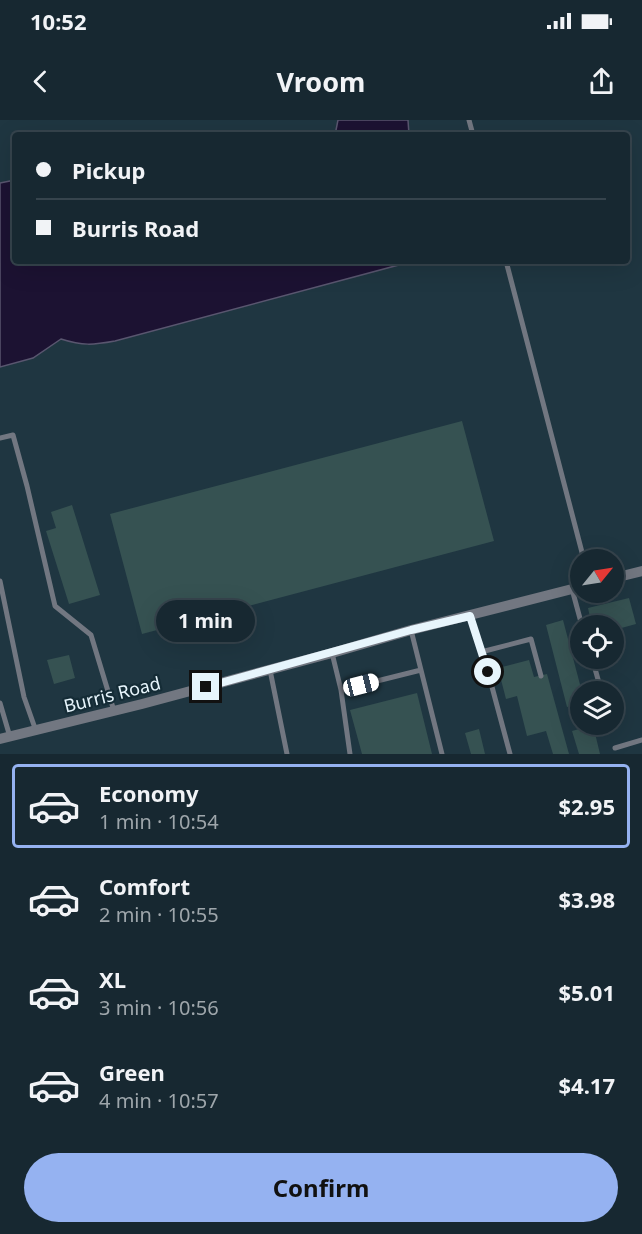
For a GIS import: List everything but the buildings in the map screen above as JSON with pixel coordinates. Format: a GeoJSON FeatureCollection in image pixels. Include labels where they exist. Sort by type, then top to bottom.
{"type":"FeatureCollection","features":[{"type":"Feature","properties":{"kind":"street"},"geometry":{"type":"LineString","coordinates":[[624,576],[642,571]]}},
{"type":"Feature","properties":{"kind":"street","name":"Burris Road"},"geometry":{"type":"LineString","coordinates":[[5,738],[570,590]]}},
{"type":"Feature","properties":{"kind":"lane"},"geometry":{"type":"LineString","coordinates":[[507,264],[581,549]]}},
{"type":"Feature","properties":{"kind":"lane"},"geometry":{"type":"LineString","coordinates":[[0,438],[13,435],[56,606],[91,635],[114,711]]}},
{"type":"Feature","properties":{"kind":"lane"},"geometry":{"type":"LineString","coordinates":[[0,581],[24,697],[36,730]]}},
{"type":"Feature","properties":{"kind":"lane"},"geometry":{"type":"LineString","coordinates":[[470,616],[510,754]]}},
{"type":"Feature","properties":{"kind":"lane"},"geometry":{"type":"LineString","coordinates":[[411,630],[442,754]]}},
{"type":"Feature","properties":{"kind":"lane"},"geometry":{"type":"LineString","coordinates":[[481,652],[531,639],[540,676]]}},
{"type":"Feature","properties":{"kind":"lane"},"geometry":{"type":"LineString","coordinates":[[332,653],[341,690],[350,754]]}},
{"type":"Feature","properties":{"kind":"lane"},"geometry":{"type":"LineString","coordinates":[[270,670],[287,754]]}},
{"type":"Feature","properties":{"kind":"lane"},"geometry":{"type":"LineString","coordinates":[[341,690],[421,670]]}},
{"type":"Feature","properties":{"kind":"lane"},"geometry":{"type":"LineString","coordinates":[[0,703],[5,738]]}},
{"type":"Feature","properties":{"kind":"lane"},"geometry":{"type":"LineString","coordinates":[[615,748],[642,740]]}},
{"type":"Feature","properties":{"kind":"shaded area"},"geometry":{"type":"Polygon","coordinates":[[[338,120],[408,120],[409,132],[336,132],[338,120]]]}},
{"type":"Feature","properties":{"kind":"shaded area"},"geometry":{"type":"Polygon","coordinates":[[[12,181],[12,264],[402,264],[115,341],[88,344],[61,339],[33,358],[0,367],[0,183],[12,181]]]}},
{"type":"Feature","properties":{"kind":"route"},"geometry":{"type":"LineString","coordinates":[[206,687],[411,630],[470,616],[488,672]]}}]}
